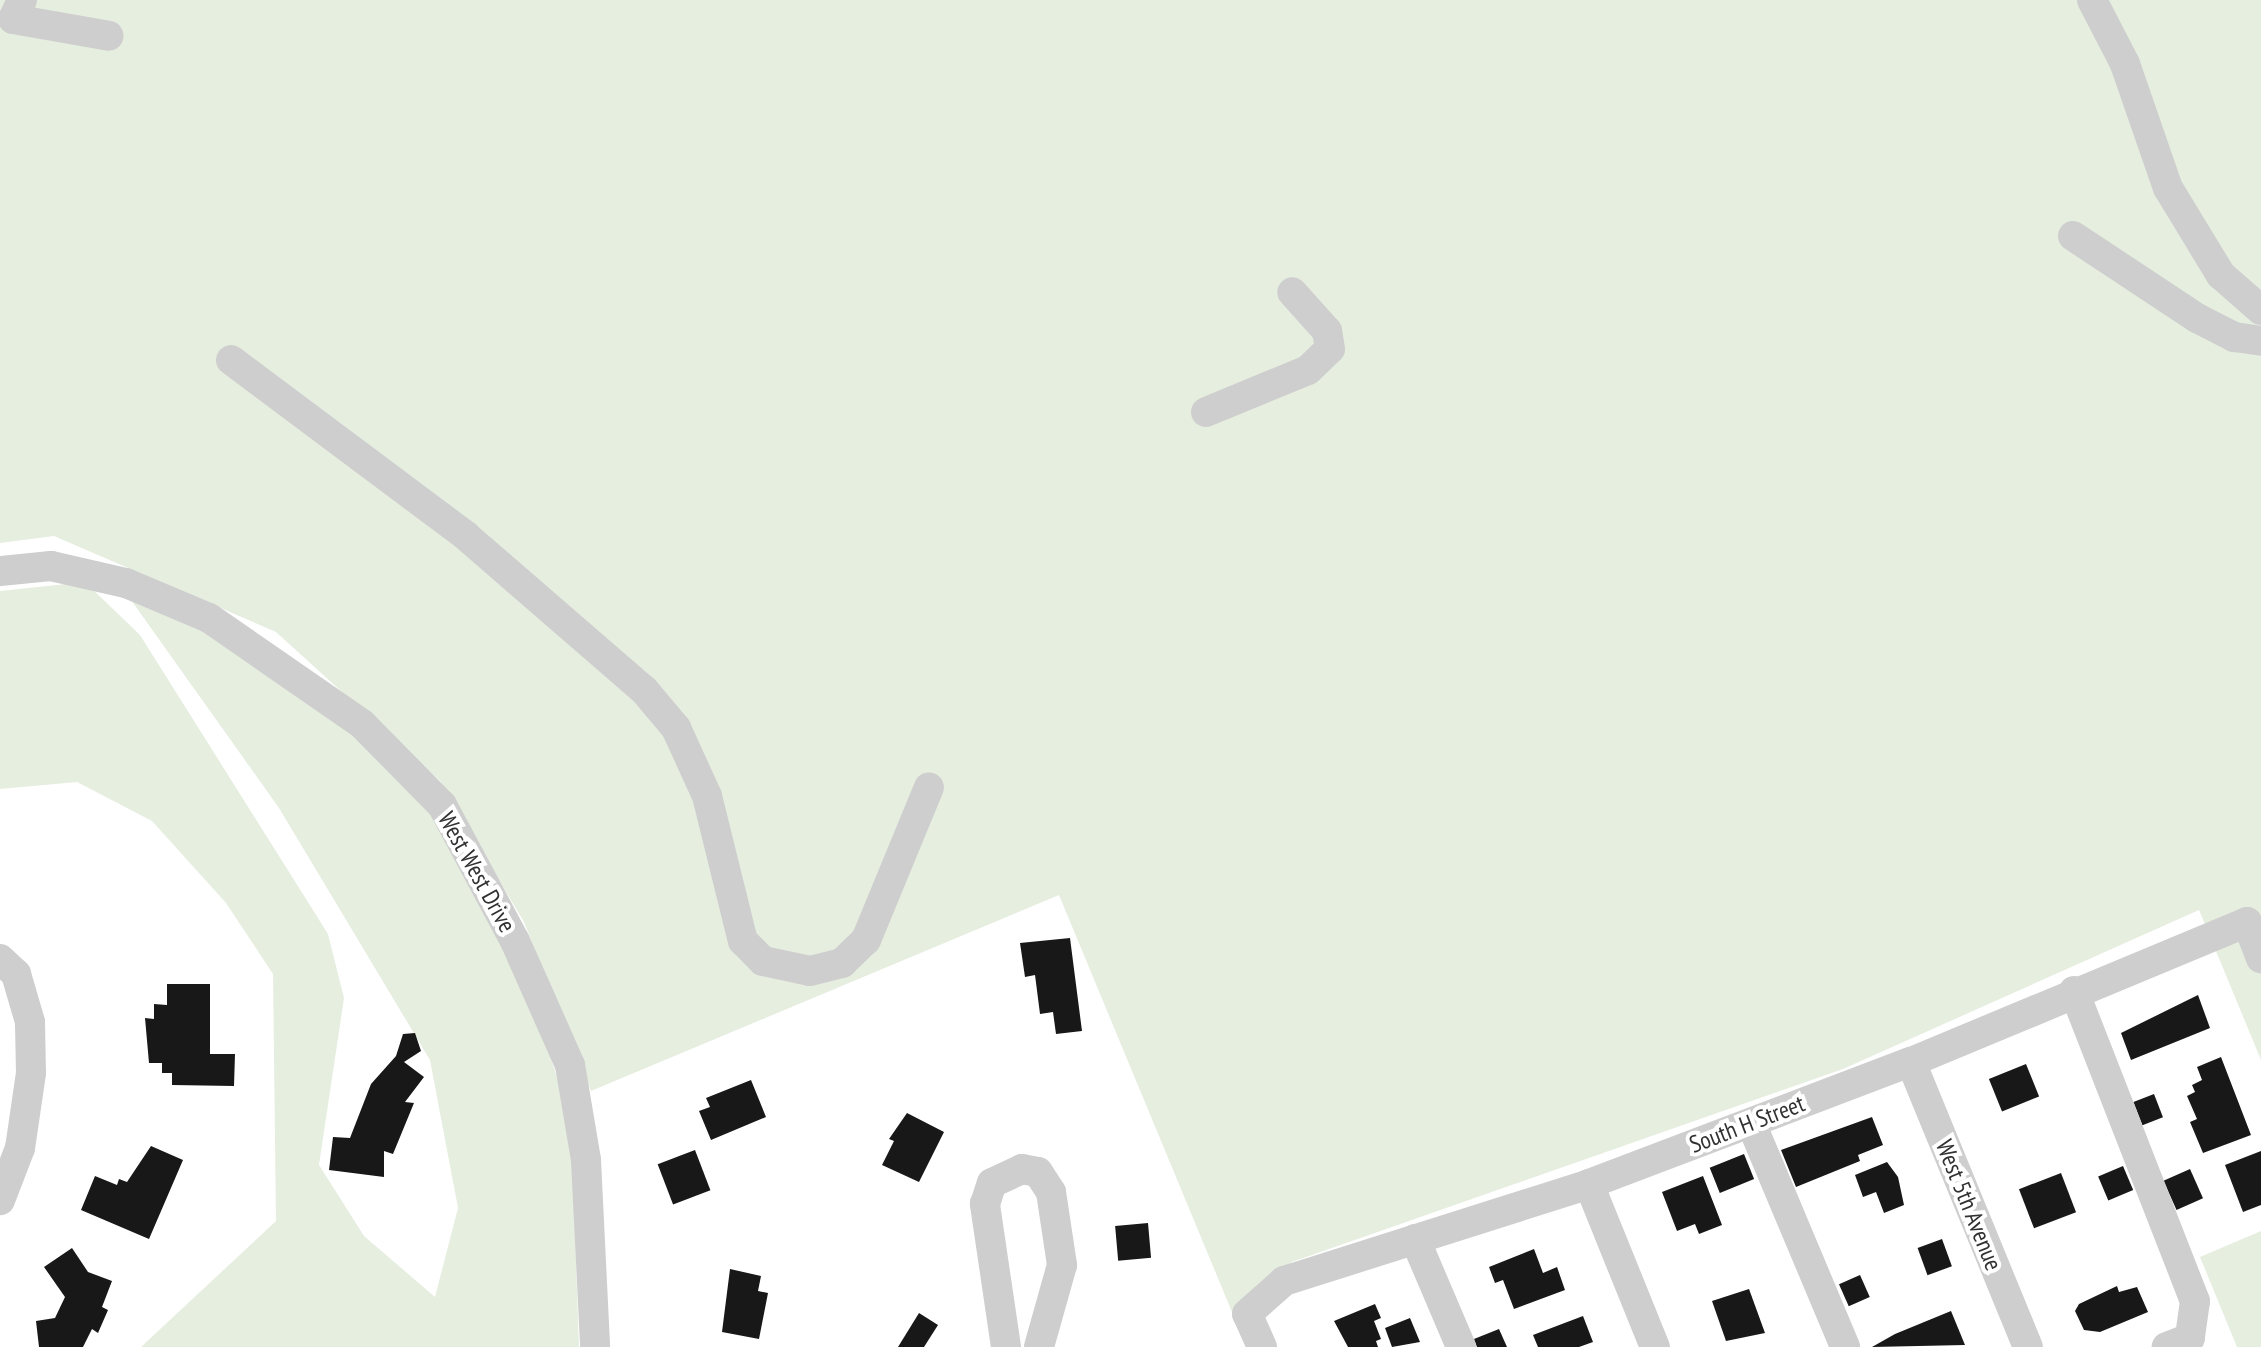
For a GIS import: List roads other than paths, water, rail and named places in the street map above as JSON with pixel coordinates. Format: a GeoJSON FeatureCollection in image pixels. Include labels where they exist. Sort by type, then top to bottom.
{"type":"FeatureCollection","features":[{"type":"Feature","properties":{"kind":"street"},"geometry":{"type":"LineString","coordinates":[[22,0],[13,19],[109,36]]}},
{"type":"Feature","properties":{"kind":"street"},"geometry":{"type":"LineString","coordinates":[[2092,0],[2125,64],[2168,188],[2221,275],[2261,310]]}},
{"type":"Feature","properties":{"kind":"street"},"geometry":{"type":"LineString","coordinates":[[2073,236],[2197,318],[2234,337],[2261,341]]}},
{"type":"Feature","properties":{"kind":"street"},"geometry":{"type":"LineString","coordinates":[[1206,412],[1296,376],[1330,349],[1327,331],[1292,292]]}},
{"type":"Feature","properties":{"kind":"street"},"geometry":{"type":"LineString","coordinates":[[231,360],[466,536],[644,690],[676,728],[707,796],[743,941],[763,961],[810,971],[842,963],[866,940],[929,787]]}},
{"type":"Feature","properties":{"kind":"street","name":"West West Drive"},"geometry":{"type":"LineString","coordinates":[[0,571],[51,566],[126,583],[209,618],[362,724],[442,805],[515,941],[570,1065],[586,1160],[595,1347]]}},
{"type":"Feature","properties":{"kind":"street","name":"South H Street"},"geometry":{"type":"LineString","coordinates":[[1262,1347],[1247,1314],[1284,1281],[1589,1184],[1911,1062],[2074,991],[2247,922],[2261,958]]}},
{"type":"Feature","properties":{"kind":"street"},"geometry":{"type":"LineString","coordinates":[[0,959],[16,974],[30,1022],[31,1073],[20,1148],[0,1200]]}},
{"type":"Feature","properties":{"kind":"street"},"geometry":{"type":"LineString","coordinates":[[2074,991],[2180,1250],[2195,1301],[2179,1343]]}},
{"type":"Feature","properties":{"kind":"street","name":"West 5th Avenue"},"geometry":{"type":"LineString","coordinates":[[1911,1062],[2028,1347]]}},
{"type":"Feature","properties":{"kind":"street"},"geometry":{"type":"LineString","coordinates":[[1751,1123],[1845,1347]]}},
{"type":"Feature","properties":{"kind":"street"},"geometry":{"type":"LineString","coordinates":[[1006,1347],[985,1204],[992,1183],[1022,1169],[1038,1172],[1051,1192],[1062,1265],[1039,1347]]}},
{"type":"Feature","properties":{"kind":"street"},"geometry":{"type":"LineString","coordinates":[[1589,1184],[1655,1347]]}},
{"type":"Feature","properties":{"kind":"street"},"geometry":{"type":"LineString","coordinates":[[1415,1239],[1461,1347]]}}]}
